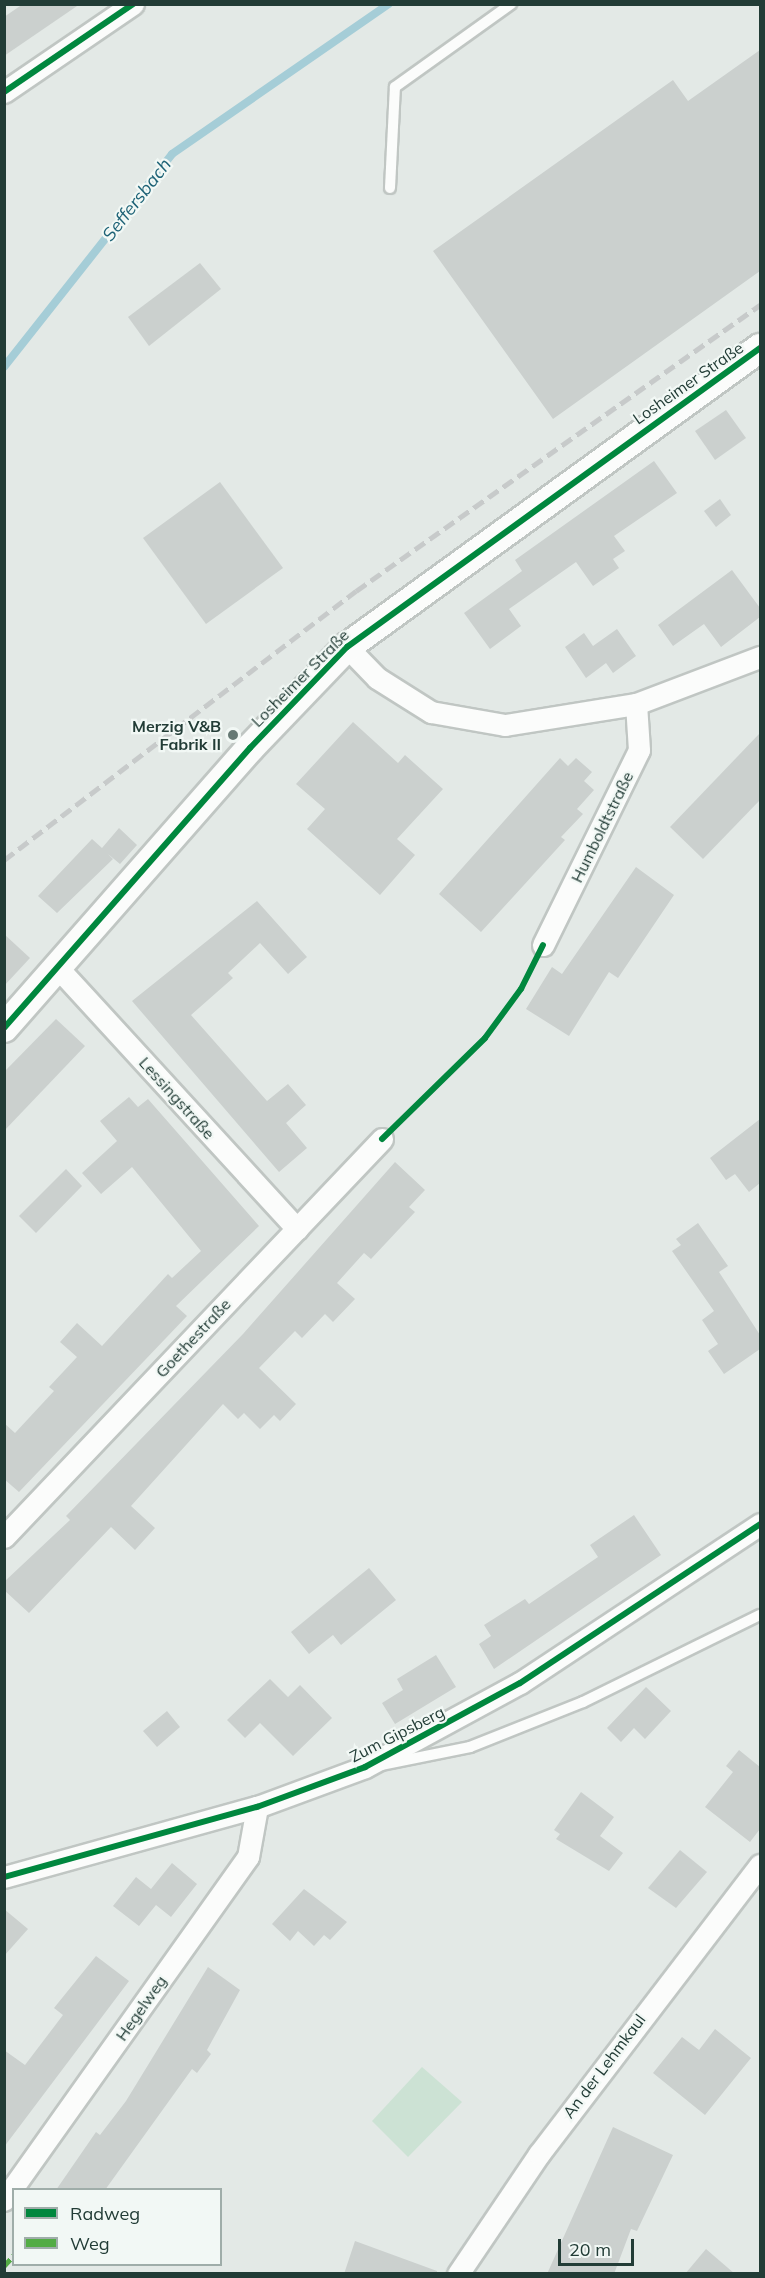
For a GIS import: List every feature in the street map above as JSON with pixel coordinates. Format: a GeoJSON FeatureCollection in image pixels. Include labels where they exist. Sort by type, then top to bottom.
{"type":"FeatureCollection","features":[{"type":"Feature","properties":{"kind":"main road","name":"Losheimer Straße"},"geometry":{"type":"LineString","coordinates":[[4,1028],[250,748],[347,647],[760,348]]}},
{"type":"Feature","properties":{"kind":"street"},"geometry":{"type":"LineString","coordinates":[[4,92],[133,4]]}},
{"type":"Feature","properties":{"kind":"street"},"geometry":{"type":"LineString","coordinates":[[347,647],[377,678],[422,706],[467,721],[516,724],[636,704],[760,657]]}},
{"type":"Feature","properties":{"kind":"street","name":"Humboldtstraße"},"geometry":{"type":"LineString","coordinates":[[543,945],[639,750],[636,704]]}},
{"type":"Feature","properties":{"kind":"street","name":"Lessingstraße"},"geometry":{"type":"LineString","coordinates":[[58,968],[297,1229]]}},
{"type":"Feature","properties":{"kind":"street","name":"Goethestraße"},"geometry":{"type":"LineString","coordinates":[[4,1537],[382,1139]]}},
{"type":"Feature","properties":{"kind":"street","name":"Zum Gipsberg"},"geometry":{"type":"LineString","coordinates":[[4,1877],[257,1807],[365,1767],[520,1683],[760,1524]]}},
{"type":"Feature","properties":{"kind":"street","name":"Hegelweg"},"geometry":{"type":"LineString","coordinates":[[14,2188],[248,1857],[257,1807]]}},
{"type":"Feature","properties":{"kind":"street","name":"An der Lehmkaul"},"geometry":{"type":"LineString","coordinates":[[458,2274],[553,2135],[760,1865]]}},
{"type":"Feature","properties":{"kind":"lane"},"geometry":{"type":"LineString","coordinates":[[390,188],[395,87],[511,4]]}},
{"type":"Feature","properties":{"kind":"lane","name":"Zum Gipsberg"},"geometry":{"type":"LineString","coordinates":[[365,1767],[470,1746],[583,1701],[760,1615]]}},
{"type":"Feature","properties":{"kind":"green space"},"geometry":{"type":"Polygon","coordinates":[[[422,2067],[462,2102],[408,2157],[372,2121],[422,2067]]]}},
{"type":"Feature","properties":{"kind":"building"},"geometry":{"type":"Polygon","coordinates":[[[23,4],[80,4],[4,56],[4,17],[23,4]]]}},
{"type":"Feature","properties":{"kind":"building"},"geometry":{"type":"Polygon","coordinates":[[[760,50],[760,271],[553,419],[433,251],[673,80],[688,101],[760,50]]]}},
{"type":"Feature","properties":{"kind":"building"},"geometry":{"type":"Polygon","coordinates":[[[200,263],[221,289],[149,346],[128,317],[200,263]]]}},
{"type":"Feature","properties":{"kind":"building"},"geometry":{"type":"Polygon","coordinates":[[[726,410],[746,438],[715,460],[695,431],[726,410]]]}},
{"type":"Feature","properties":{"kind":"building"},"geometry":{"type":"Polygon","coordinates":[[[654,461],[677,493],[614,536],[625,551],[613,559],[619,568],[593,586],[576,562],[509,609],[521,626],[490,649],[464,613],[522,571],[515,560],[654,461]]]}},
{"type":"Feature","properties":{"kind":"building"},"geometry":{"type":"Polygon","coordinates":[[[220,482],[283,568],[206,624],[143,538],[220,482]]]}},
{"type":"Feature","properties":{"kind":"building"},"geometry":{"type":"Polygon","coordinates":[[[720,499],[731,515],[716,527],[704,511],[720,499]]]}},
{"type":"Feature","properties":{"kind":"building"},"geometry":{"type":"Polygon","coordinates":[[[732,570],[760,608],[760,617],[721,647],[704,624],[673,646],[658,625],[732,570]]]}},
{"type":"Feature","properties":{"kind":"building"},"geometry":{"type":"Polygon","coordinates":[[[617,629],[636,656],[613,673],[606,663],[586,678],[565,647],[584,633],[593,646],[617,629]]]}},
{"type":"Feature","properties":{"kind":"building"},"geometry":{"type":"Polygon","coordinates":[[[353,722],[398,763],[405,755],[443,789],[397,839],[415,855],[380,895],[307,829],[325,809],[296,784],[353,722]]]}},
{"type":"Feature","properties":{"kind":"building"},"geometry":{"type":"Polygon","coordinates":[[[760,733],[760,800],[703,859],[670,827],[760,733]]]}},
{"type":"Feature","properties":{"kind":"building"},"geometry":{"type":"Polygon","coordinates":[[[560,758],[568,766],[576,758],[592,772],[584,781],[594,790],[577,809],[583,814],[561,837],[565,840],[481,932],[439,894],[560,758]]]}},
{"type":"Feature","properties":{"kind":"building"},"geometry":{"type":"Polygon","coordinates":[[[119,828],[137,845],[120,864],[108,854],[113,859],[57,913],[38,896],[92,839],[102,848],[119,828]]]}},
{"type":"Feature","properties":{"kind":"building"},"geometry":{"type":"Polygon","coordinates":[[[636,867],[674,895],[618,978],[609,972],[569,1036],[526,1009],[552,967],[562,974],[636,867]]]}},
{"type":"Feature","properties":{"kind":"building"},"geometry":{"type":"Polygon","coordinates":[[[257,901],[307,957],[288,974],[260,943],[228,973],[233,978],[191,1015],[267,1101],[288,1084],[306,1105],[286,1123],[307,1148],[279,1172],[132,1001],[257,901]]]}},
{"type":"Feature","properties":{"kind":"building"},"geometry":{"type":"Polygon","coordinates":[[[4,934],[30,958],[4,986],[4,934]]]}},
{"type":"Feature","properties":{"kind":"building"},"geometry":{"type":"Polygon","coordinates":[[[56,1019],[85,1046],[4,1131],[4,1072],[56,1019]]]}},
{"type":"Feature","properties":{"kind":"building"},"geometry":{"type":"Polygon","coordinates":[[[129,1097],[138,1107],[148,1099],[259,1226],[176,1306],[187,1316],[19,1492],[4,1479],[4,1423],[15,1433],[54,1391],[49,1387],[77,1357],[60,1342],[77,1323],[102,1346],[168,1274],[172,1278],[201,1251],[132,1167],[101,1194],[82,1173],[117,1141],[100,1121],[129,1097]]]}},
{"type":"Feature","properties":{"kind":"building"},"geometry":{"type":"Polygon","coordinates":[[[760,1119],[760,1183],[749,1192],[735,1174],[726,1180],[710,1158],[760,1119]]]}},
{"type":"Feature","properties":{"kind":"building"},"geometry":{"type":"Polygon","coordinates":[[[395,1162],[425,1190],[409,1207],[415,1212],[371,1259],[364,1253],[337,1283],[355,1299],[333,1322],[325,1314],[302,1338],[295,1331],[259,1368],[296,1404],[280,1421],[274,1415],[260,1429],[244,1413],[238,1419],[223,1404],[131,1506],[155,1528],[135,1550],[111,1527],[29,1613],[4,1590],[4,1582],[70,1520],[66,1516],[243,1334],[395,1162]]]}},
{"type":"Feature","properties":{"kind":"building"},"geometry":{"type":"Polygon","coordinates":[[[66,1169],[82,1186],[36,1233],[19,1216],[66,1169]]]}},
{"type":"Feature","properties":{"kind":"building"},"geometry":{"type":"Polygon","coordinates":[[[698,1223],[728,1266],[719,1272],[760,1335],[760,1349],[724,1374],[708,1351],[718,1344],[702,1320],[714,1311],[672,1251],[681,1245],[676,1239],[698,1223]]]}},
{"type":"Feature","properties":{"kind":"building"},"geometry":{"type":"Polygon","coordinates":[[[634,1515],[661,1555],[494,1669],[479,1644],[491,1636],[484,1625],[525,1599],[529,1604],[598,1557],[590,1545],[634,1515]]]}},
{"type":"Feature","properties":{"kind":"building"},"geometry":{"type":"Polygon","coordinates":[[[369,1568],[396,1600],[341,1645],[333,1635],[309,1654],[291,1632],[369,1568]]]}},
{"type":"Feature","properties":{"kind":"building"},"geometry":{"type":"Polygon","coordinates":[[[436,1655],[456,1687],[395,1724],[382,1703],[403,1690],[397,1679],[436,1655]]]}},
{"type":"Feature","properties":{"kind":"building"},"geometry":{"type":"Polygon","coordinates":[[[270,1679],[288,1697],[300,1685],[332,1718],[293,1756],[260,1723],[245,1738],[227,1720],[270,1679]]]}},
{"type":"Feature","properties":{"kind":"building"},"geometry":{"type":"Polygon","coordinates":[[[646,1687],[671,1711],[645,1739],[634,1728],[621,1742],[607,1728],[646,1687]]]}},
{"type":"Feature","properties":{"kind":"building"},"geometry":{"type":"Polygon","coordinates":[[[167,1711],[180,1727],[157,1747],[143,1731],[167,1711]]]}},
{"type":"Feature","properties":{"kind":"building"},"geometry":{"type":"Polygon","coordinates":[[[739,1750],[760,1767],[760,1829],[750,1842],[705,1807],[733,1772],[726,1766],[739,1750]]]}},
{"type":"Feature","properties":{"kind":"building"},"geometry":{"type":"Polygon","coordinates":[[[581,1792],[614,1817],[600,1836],[623,1853],[609,1871],[556,1839],[560,1834],[554,1830],[581,1792]]]}},
{"type":"Feature","properties":{"kind":"building"},"geometry":{"type":"Polygon","coordinates":[[[680,1850],[707,1872],[676,1908],[648,1888],[680,1850]]]}},
{"type":"Feature","properties":{"kind":"building"},"geometry":{"type":"Polygon","coordinates":[[[172,1863],[197,1884],[171,1917],[156,1905],[139,1926],[113,1906],[136,1877],[151,1889],[172,1863]]]}},
{"type":"Feature","properties":{"kind":"building"},"geometry":{"type":"Polygon","coordinates":[[[304,1889],[347,1922],[330,1940],[324,1935],[314,1946],[298,1931],[290,1941],[272,1924],[304,1889]]]}},
{"type":"Feature","properties":{"kind":"building"},"geometry":{"type":"Polygon","coordinates":[[[4,1909],[28,1929],[4,1956],[4,1909]]]}},
{"type":"Feature","properties":{"kind":"building"},"geometry":{"type":"Polygon","coordinates":[[[96,1956],[129,1981],[4,2147],[4,2050],[25,2065],[63,2015],[54,2008],[96,1956]]]}},
{"type":"Feature","properties":{"kind":"building"},"geometry":{"type":"Polygon","coordinates":[[[208,1967],[240,1990],[207,2050],[211,2054],[197,2073],[192,2069],[106,2188],[57,2188],[96,2132],[100,2135],[126,2101],[208,1967]]]}},
{"type":"Feature","properties":{"kind":"building"},"geometry":{"type":"Polygon","coordinates":[[[715,2029],[751,2058],[705,2115],[653,2073],[682,2037],[699,2050],[715,2029]]]}},
{"type":"Feature","properties":{"kind":"building"},"geometry":{"type":"Polygon","coordinates":[[[613,2127],[673,2155],[637,2231],[631,2229],[614,2274],[547,2274],[613,2127]]]}},
{"type":"Feature","properties":{"kind":"building"},"geometry":{"type":"Polygon","coordinates":[[[355,2241],[437,2271],[437,2274],[344,2274],[355,2241]]]}},
{"type":"Feature","properties":{"kind":"building"},"geometry":{"type":"Polygon","coordinates":[[[706,2249],[735,2274],[685,2274],[706,2249]]]}},
{"type":"Feature","properties":{"kind":"waterway","name":"Seffersbach"},"geometry":{"type":"LineString","coordinates":[[4,367],[172,154],[389,4]]}},
{"type":"Feature","properties":{"kind":"railway"},"geometry":{"type":"LineString","coordinates":[[4,860],[356,591],[760,305]]}},
{"type":"Feature","properties":{"kind":"marked path"},"geometry":{"type":"LineString","coordinates":[[4,2266],[12,2257]]}},
{"type":"Feature","properties":{"kind":"cycle path"},"geometry":{"type":"LineString","coordinates":[[4,92],[133,4]]}},
{"type":"Feature","properties":{"kind":"cycle path"},"geometry":{"type":"LineString","coordinates":[[4,1028],[250,748],[347,647],[760,348]]}},
{"type":"Feature","properties":{"kind":"cycle path"},"geometry":{"type":"LineString","coordinates":[[382,1139],[485,1038],[521,989],[543,945]]}},
{"type":"Feature","properties":{"kind":"cycle path"},"geometry":{"type":"LineString","coordinates":[[4,1877],[257,1807],[365,1767],[520,1683],[760,1524]]}},
{"type":"Feature","properties":{"kind":"place","name":"Merzig V&B Fabrik II"},"geometry":{"type":"Point","coordinates":[233,735]}}]}
